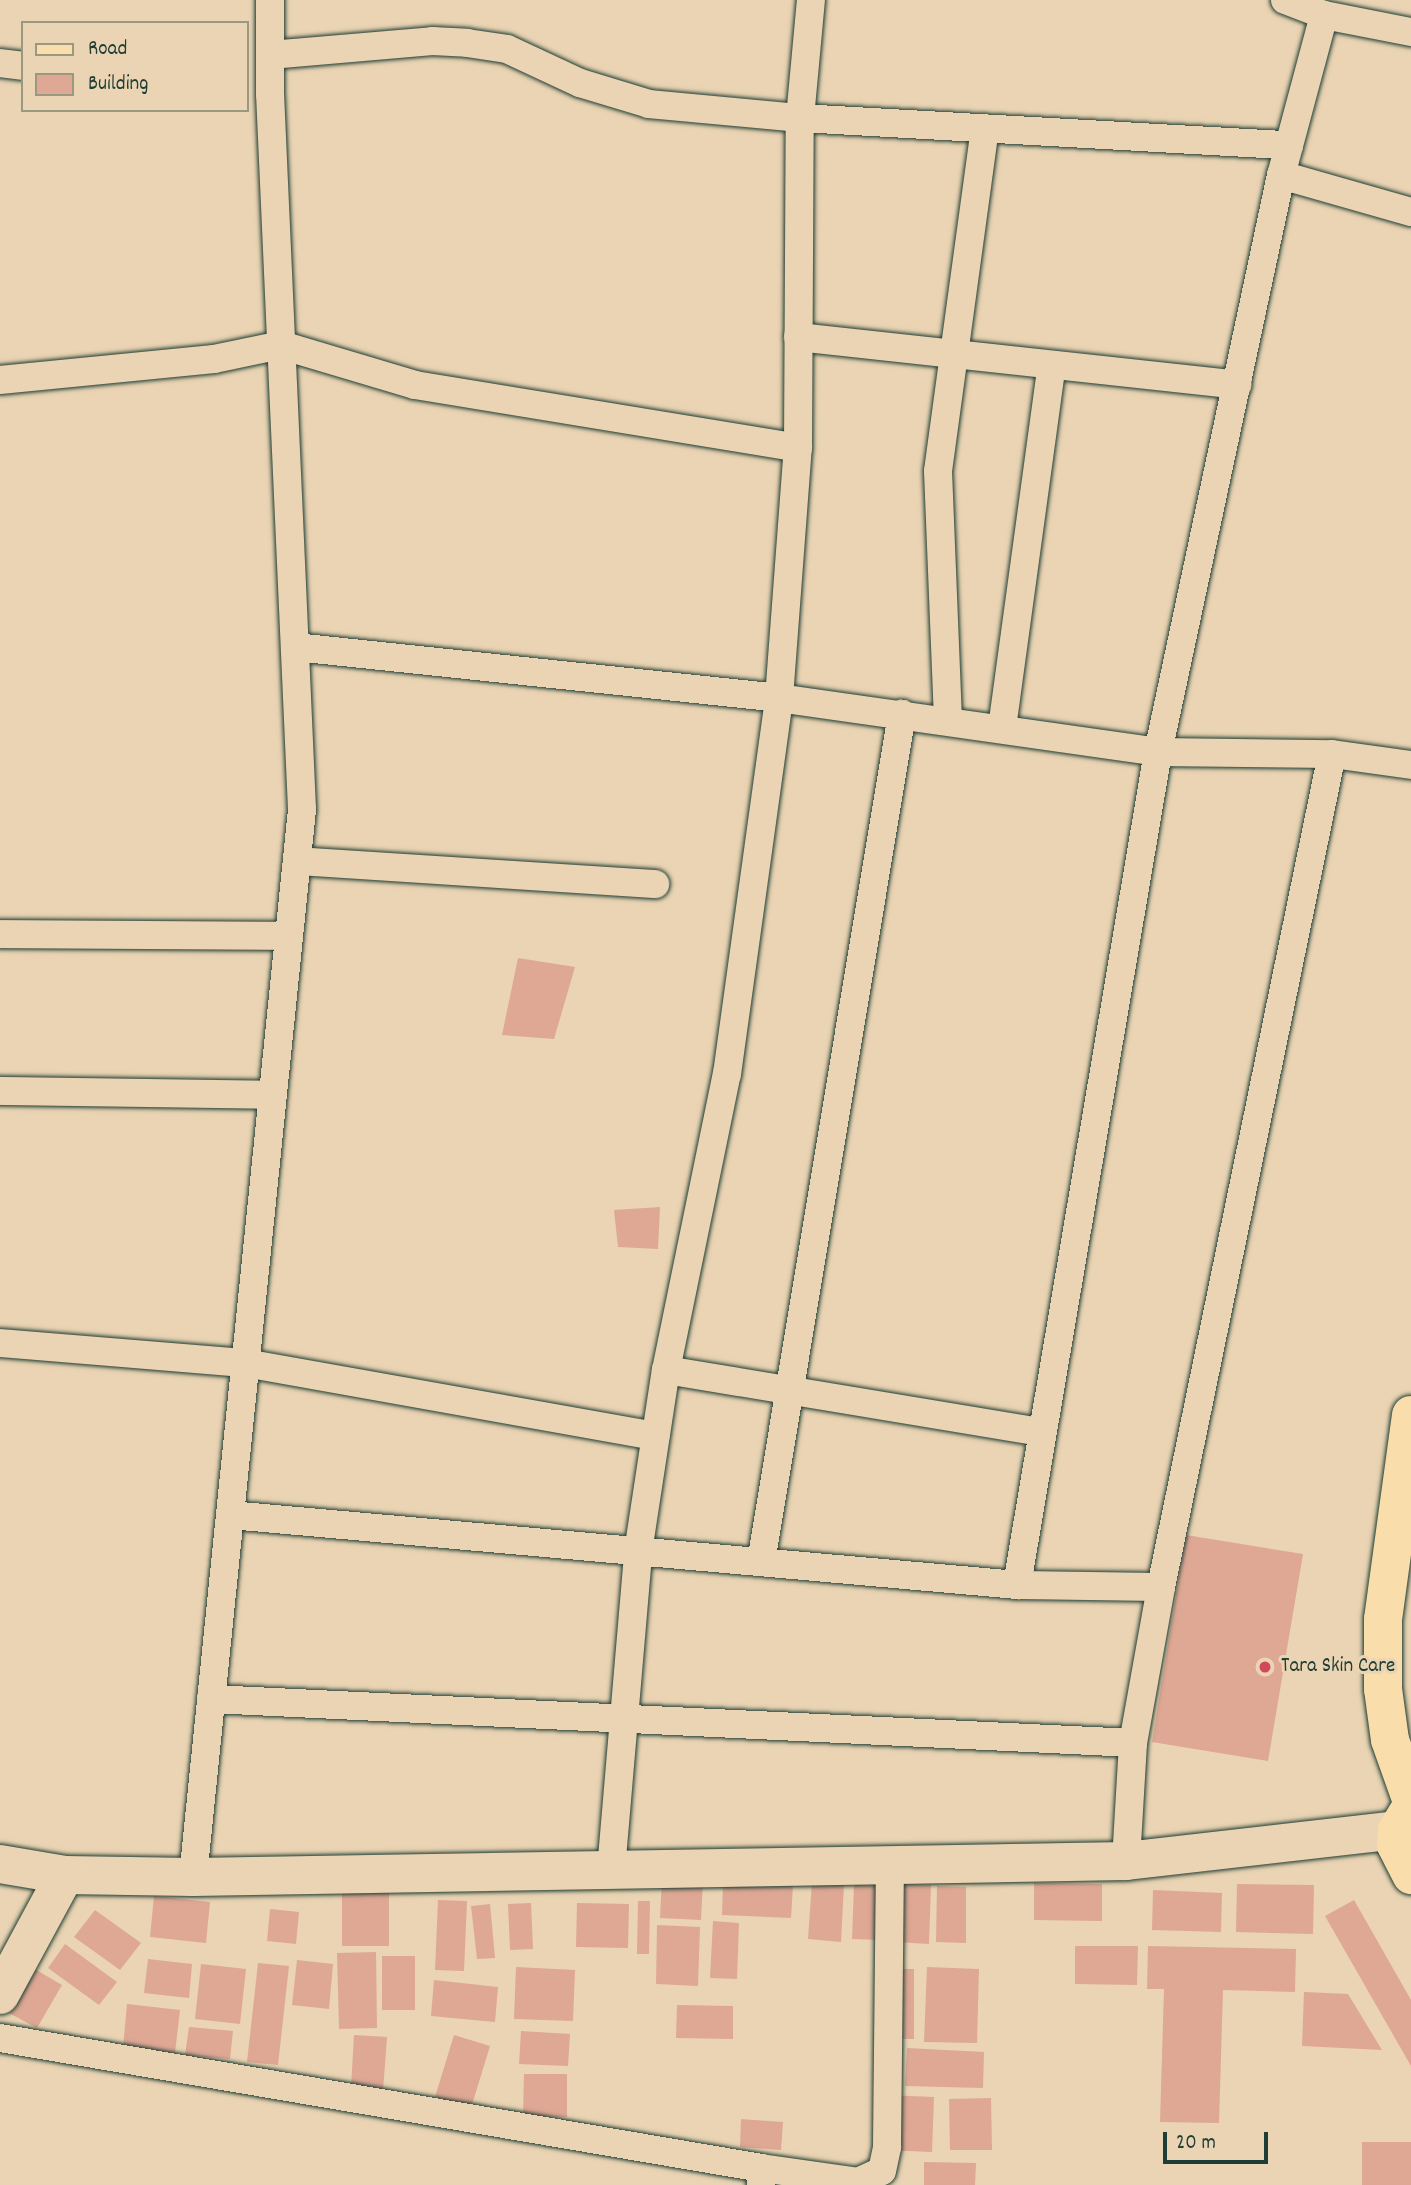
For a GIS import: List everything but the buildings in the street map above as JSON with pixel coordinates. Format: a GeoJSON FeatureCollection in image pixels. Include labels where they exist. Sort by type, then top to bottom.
{"type":"FeatureCollection","features":[{"type":"Feature","properties":{"kind":"main road"},"geometry":{"type":"LineString","coordinates":[[1411,1415],[1383,1619],[1383,1689],[1390,1740],[1406,1812],[1399,1859],[1411,1875]]}},
{"type":"Feature","properties":{"kind":"main road"},"geometry":{"type":"LineString","coordinates":[[0,1864],[65,1875],[193,1877],[1126,1861],[1406,1812]]}},
{"type":"Feature","properties":{"kind":"main road"},"geometry":{"type":"LineString","coordinates":[[0,1996],[65,1875]]}},
{"type":"Feature","properties":{"kind":"street"},"geometry":{"type":"LineString","coordinates":[[193,1877],[302,810],[281,345],[258,93],[270,55],[270,0]]}},
{"type":"Feature","properties":{"kind":"street"},"geometry":{"type":"LineString","coordinates":[[611,1870],[638,1552],[666,1370],[727,1074],[779,698],[798,448],[800,118],[811,0]]}},
{"type":"Feature","properties":{"kind":"street"},"geometry":{"type":"LineString","coordinates":[[1285,0],[1324,15],[1411,32]]}},
{"type":"Feature","properties":{"kind":"street"},"geometry":{"type":"LineString","coordinates":[[1017,1585],[1158,752],[1281,175],[1324,15]]}},
{"type":"Feature","properties":{"kind":"street"},"geometry":{"type":"LineString","coordinates":[[270,55],[432,41],[467,43],[507,49],[590,86],[649,104],[800,118],[1289,145]]}},
{"type":"Feature","properties":{"kind":"street"},"geometry":{"type":"LineString","coordinates":[[0,63],[21,66]]}},
{"type":"Feature","properties":{"kind":"street"},"geometry":{"type":"LineString","coordinates":[[948,720],[936,518],[938,471],[985,128]]}},
{"type":"Feature","properties":{"kind":"street"},"geometry":{"type":"LineString","coordinates":[[1281,175],[1411,212]]}},
{"type":"Feature","properties":{"kind":"street"},"geometry":{"type":"LineString","coordinates":[[798,337],[1237,385]]}},
{"type":"Feature","properties":{"kind":"street"},"geometry":{"type":"LineString","coordinates":[[0,380],[214,359],[281,345],[415,385],[798,448]]}},
{"type":"Feature","properties":{"kind":"street"},"geometry":{"type":"LineString","coordinates":[[1002,728],[1052,365]]}},
{"type":"Feature","properties":{"kind":"street"},"geometry":{"type":"LineString","coordinates":[[295,647],[779,698],[1158,752],[1332,754],[1411,765]]}},
{"type":"Feature","properties":{"kind":"street"},"geometry":{"type":"LineString","coordinates":[[761,1562],[902,714]]}},
{"type":"Feature","properties":{"kind":"street"},"geometry":{"type":"LineString","coordinates":[[1126,1861],[1133,1743],[1161,1587],[1332,754]]}},
{"type":"Feature","properties":{"kind":"street"},"geometry":{"type":"LineString","coordinates":[[297,862],[655,884]]}},
{"type":"Feature","properties":{"kind":"street"},"geometry":{"type":"LineString","coordinates":[[0,934],[289,936]]}},
{"type":"Feature","properties":{"kind":"street"},"geometry":{"type":"LineString","coordinates":[[0,1091],[273,1095]]}},
{"type":"Feature","properties":{"kind":"street"},"geometry":{"type":"LineString","coordinates":[[0,1343],[245,1363],[656,1436]]}},
{"type":"Feature","properties":{"kind":"street"},"geometry":{"type":"LineString","coordinates":[[666,1370],[1042,1432]]}},
{"type":"Feature","properties":{"kind":"street"},"geometry":{"type":"LineString","coordinates":[[230,1515],[1017,1585],[1161,1587]]}},
{"type":"Feature","properties":{"kind":"street"},"geometry":{"type":"LineString","coordinates":[[211,1699],[623,1721],[1133,1743]]}},
{"type":"Feature","properties":{"kind":"street"},"geometry":{"type":"LineString","coordinates":[[0,2038],[761,2176],[858,2182],[882,2171],[887,2147],[890,1865]]}},
{"type":"Feature","properties":{"kind":"place","name":"Tara Skin Care"},"geometry":{"type":"Point","coordinates":[1265,1667]}}]}
